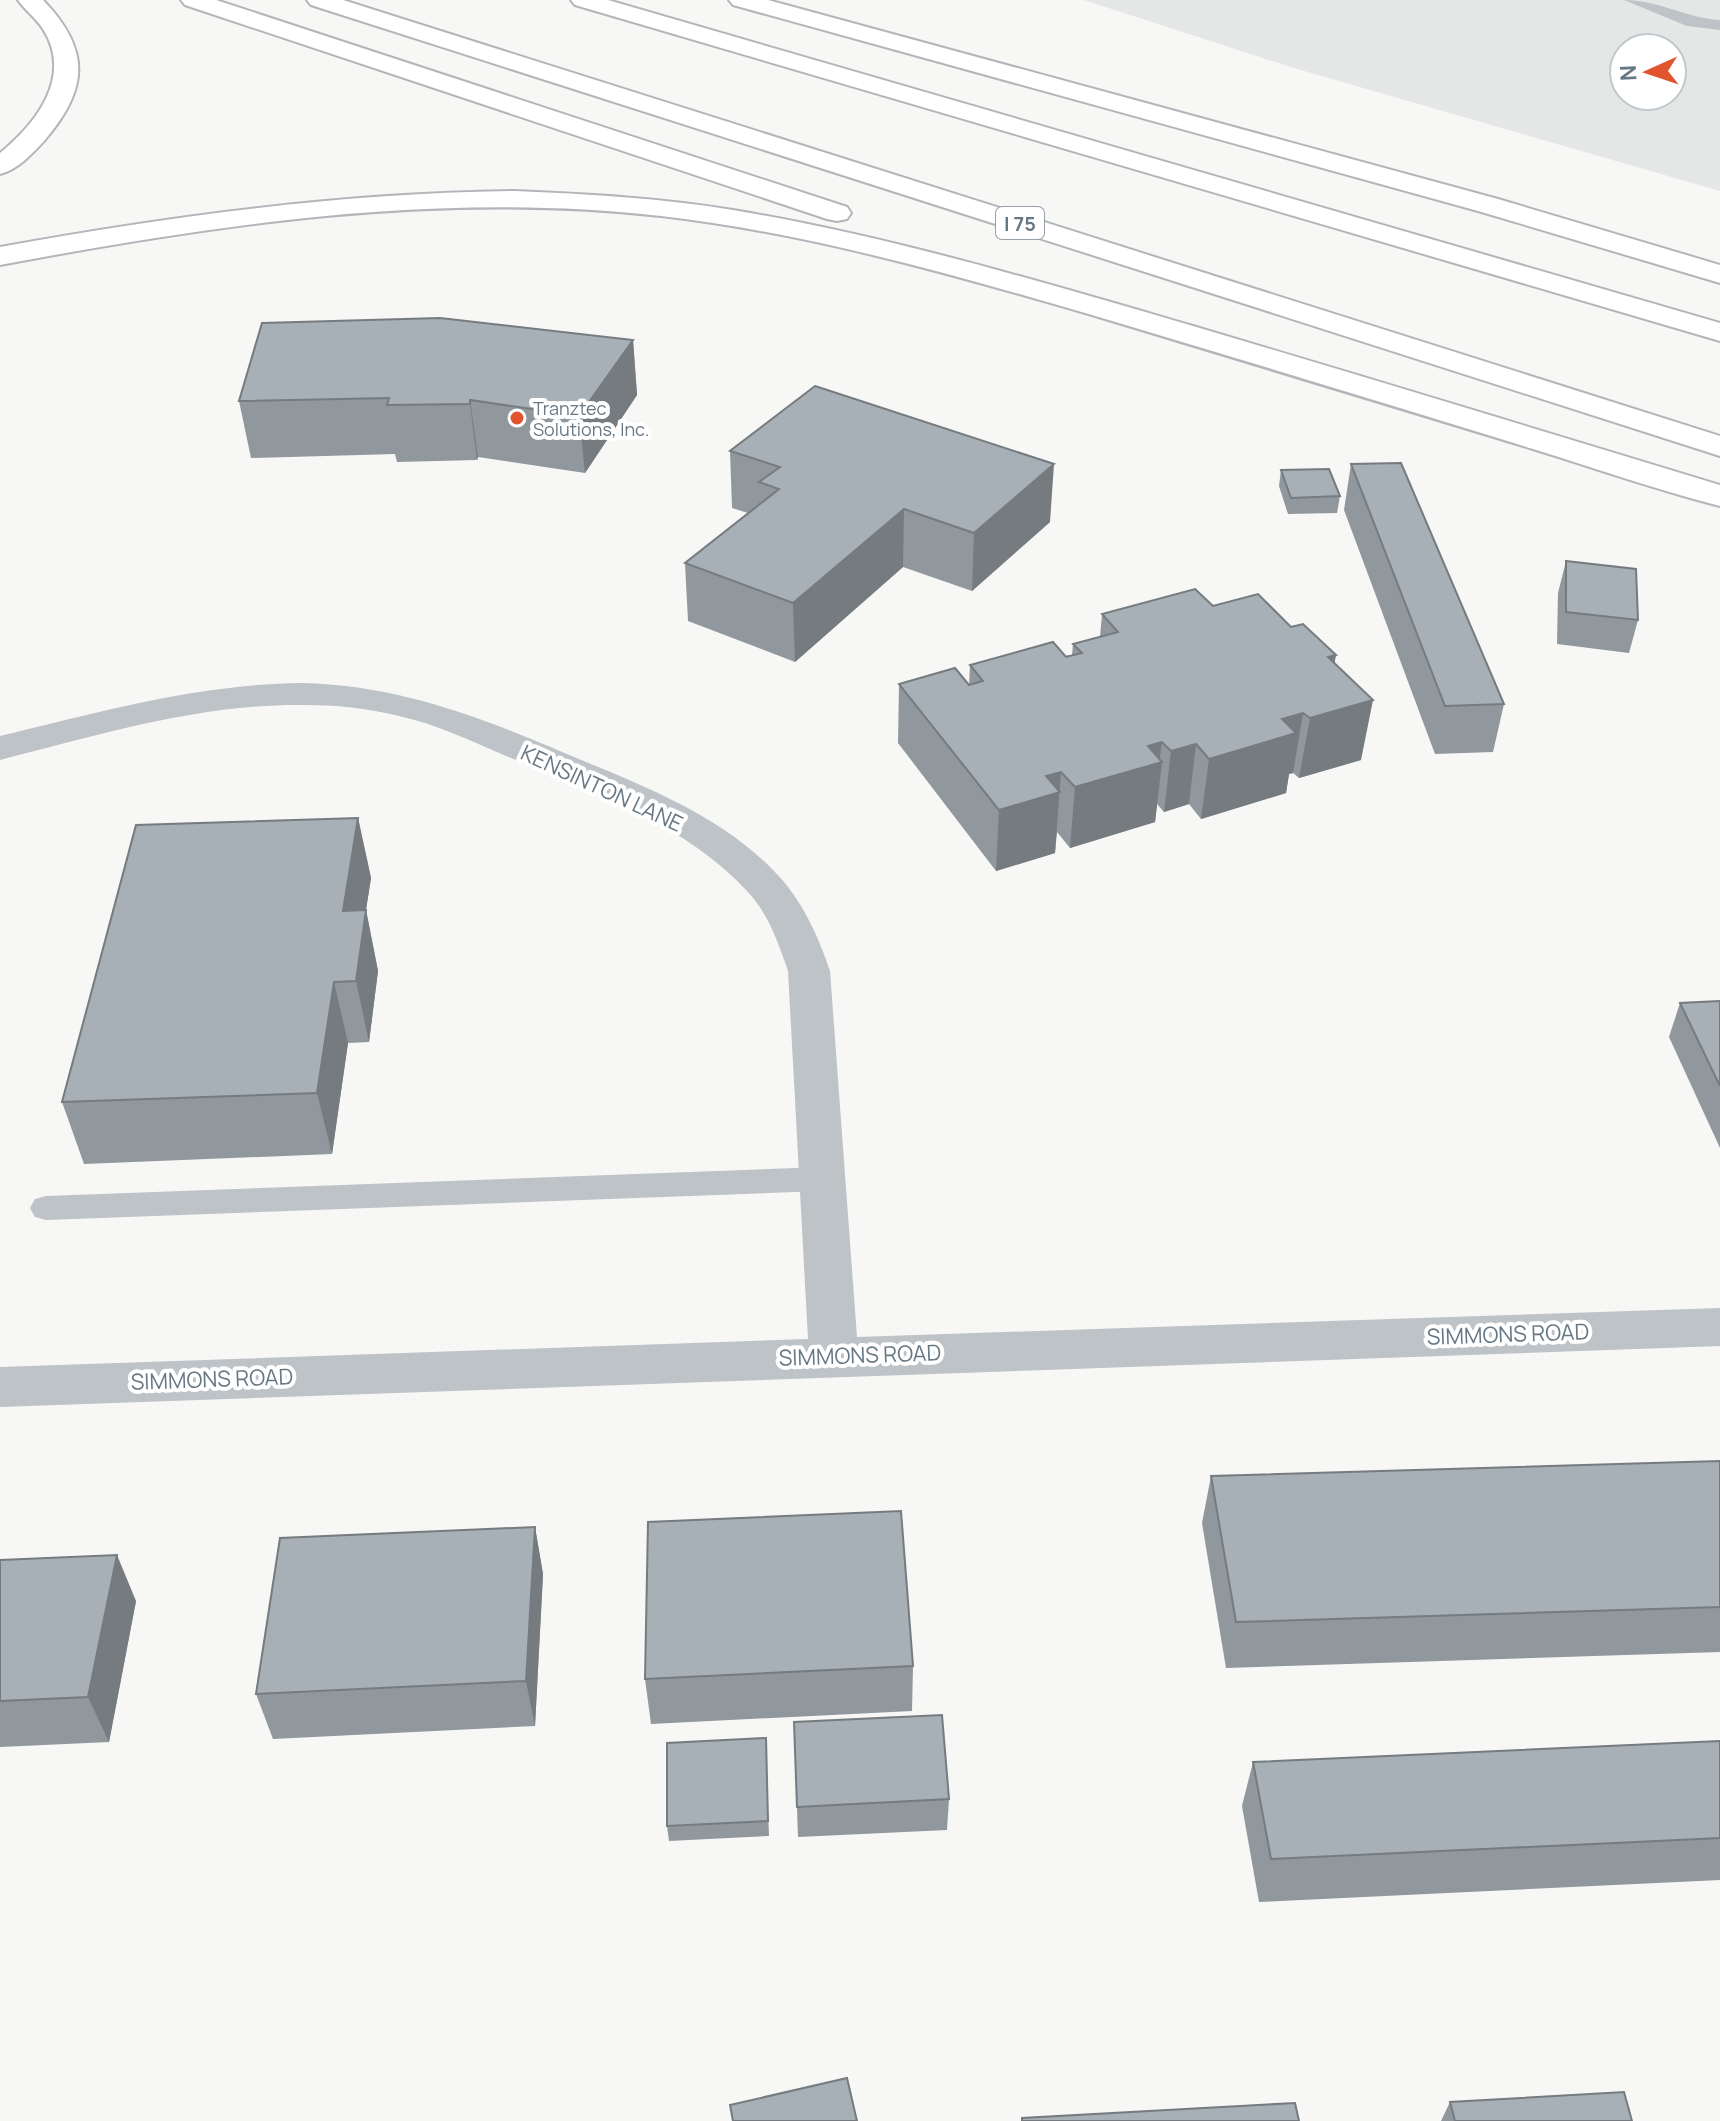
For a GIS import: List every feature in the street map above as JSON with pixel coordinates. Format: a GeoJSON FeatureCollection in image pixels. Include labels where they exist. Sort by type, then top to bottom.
{"type":"FeatureCollection","features":[{"type":"Feature","properties":{"kind":"highway"},"geometry":{"type":"LineString","coordinates":[[0,166],[30,140],[51,116],[63,93],[69,70],[65,49],[56,29],[30,0]]}},
{"type":"Feature","properties":{"kind":"highway"},"geometry":{"type":"LineString","coordinates":[[193,0],[1336,378]]}},
{"type":"Feature","properties":{"kind":"highway","name":"I 75"},"geometry":{"type":"LineString","coordinates":[[319,0],[1720,446]]}},
{"type":"Feature","properties":{"kind":"highway"},"geometry":{"type":"LineString","coordinates":[[583,0],[1720,332]]}},
{"type":"Feature","properties":{"kind":"highway"},"geometry":{"type":"LineString","coordinates":[[741,0],[1488,205],[1720,274]]}},
{"type":"Feature","properties":{"kind":"highway"},"geometry":{"type":"LineString","coordinates":[[787,0],[915,49]]}},
{"type":"Feature","properties":{"kind":"highway"},"geometry":{"type":"LineString","coordinates":[[0,256],[140,230],[316,206],[501,198],[592,202],[696,212],[854,240],[981,274],[1336,378],[1720,496]]}},
{"type":"Feature","properties":{"kind":"street","name":"KENSINTON LANE"},"geometry":{"type":"LineString","coordinates":[[0,748],[191,703],[285,694],[332,695],[418,709],[474,729],[666,814],[732,855],[782,907],[799,937],[809,971],[834,1356]]}},
{"type":"Feature","properties":{"kind":"street","name":"SIMMONS ROAD"},"geometry":{"type":"LineString","coordinates":[[0,1387],[1720,1327]]}},
{"type":"Feature","properties":{"kind":"lane"},"geometry":{"type":"LineString","coordinates":[[1632,0],[1693,23],[1720,25]]}},
{"type":"Feature","properties":{"kind":"lane"},"geometry":{"type":"LineString","coordinates":[[46,1208],[822,1179]]}},
{"type":"Feature","properties":{"kind":"shaded area"},"geometry":{"type":"Polygon","coordinates":[[[1084,0],[1720,0],[1720,191],[1294,68],[1084,0]]]}},
{"type":"Feature","properties":{"kind":"building"},"geometry":{"type":"Polygon","coordinates":[[[440,318],[633,340],[579,416],[470,400],[470,404],[387,405],[389,398],[239,401],[262,323],[440,318]]]}},
{"type":"Feature","properties":{"kind":"building"},"geometry":{"type":"Polygon","coordinates":[[[815,386],[1054,464],[974,533],[904,509],[793,603],[685,563],[779,489],[759,482],[780,467],[730,451],[815,386]]]}},
{"type":"Feature","properties":{"kind":"building"},"geometry":{"type":"Polygon","coordinates":[[[1401,463],[1504,704],[1445,706],[1351,464],[1401,463]]]}},
{"type":"Feature","properties":{"kind":"building"},"geometry":{"type":"Polygon","coordinates":[[[1329,469],[1340,496],[1291,498],[1281,470],[1329,469]]]}},
{"type":"Feature","properties":{"kind":"building"},"geometry":{"type":"Polygon","coordinates":[[[1566,561],[1636,569],[1638,620],[1566,612],[1566,561]]]}},
{"type":"Feature","properties":{"kind":"building"},"geometry":{"type":"Polygon","coordinates":[[[1195,589],[1213,606],[1258,594],[1291,627],[1303,624],[1336,655],[1328,657],[1373,700],[1310,718],[1303,713],[1282,719],[1296,733],[1209,759],[1196,744],[1171,751],[1162,742],[1148,746],[1162,762],[1075,787],[1061,772],[1046,776],[1060,792],[999,810],[899,684],[955,668],[969,685],[983,681],[970,665],[1053,642],[1066,657],[1082,653],[1073,644],[1118,632],[1102,614],[1195,589]]]}},
{"type":"Feature","properties":{"kind":"building"},"geometry":{"type":"Polygon","coordinates":[[[358,818],[343,911],[366,910],[356,981],[334,982],[317,1093],[62,1102],[136,825],[358,818]]]}},
{"type":"Feature","properties":{"kind":"building"},"geometry":{"type":"Polygon","coordinates":[[[1720,1001],[1720,1086],[1680,1003],[1720,1001]]]}},
{"type":"Feature","properties":{"kind":"building"},"geometry":{"type":"Polygon","coordinates":[[[1720,1461],[1720,1607],[1236,1622],[1211,1476],[1720,1461]]]}},
{"type":"Feature","properties":{"kind":"building"},"geometry":{"type":"Polygon","coordinates":[[[901,1511],[913,1666],[645,1679],[648,1522],[901,1511]]]}},
{"type":"Feature","properties":{"kind":"building"},"geometry":{"type":"Polygon","coordinates":[[[535,1527],[526,1681],[256,1694],[280,1538],[535,1527]]]}},
{"type":"Feature","properties":{"kind":"building"},"geometry":{"type":"Polygon","coordinates":[[[117,1555],[88,1697],[0,1701],[0,1560],[117,1555]]]}},
{"type":"Feature","properties":{"kind":"building"},"geometry":{"type":"Polygon","coordinates":[[[942,1715],[949,1799],[797,1807],[794,1722],[942,1715]]]}},
{"type":"Feature","properties":{"kind":"building"},"geometry":{"type":"Polygon","coordinates":[[[766,1738],[768,1821],[667,1826],[667,1743],[766,1738]]]}},
{"type":"Feature","properties":{"kind":"building"},"geometry":{"type":"Polygon","coordinates":[[[1720,1741],[1720,1838],[1271,1859],[1253,1762],[1720,1741]]]}},
{"type":"Feature","properties":{"kind":"building"},"geometry":{"type":"Polygon","coordinates":[[[847,2078],[857,2121],[733,2121],[730,2105],[847,2078]]]}},
{"type":"Feature","properties":{"kind":"building"},"geometry":{"type":"Polygon","coordinates":[[[1624,2092],[1632,2121],[1455,2121],[1450,2102],[1624,2092]]]}},
{"type":"Feature","properties":{"kind":"building"},"geometry":{"type":"Polygon","coordinates":[[[1295,2103],[1299,2121],[1022,2121],[1022,2118],[1295,2103]]]}},
{"type":"Feature","properties":{"kind":"place","name":"Tranztec Solutions, Inc."},"geometry":{"type":"Point","coordinates":[517,418]}}]}
